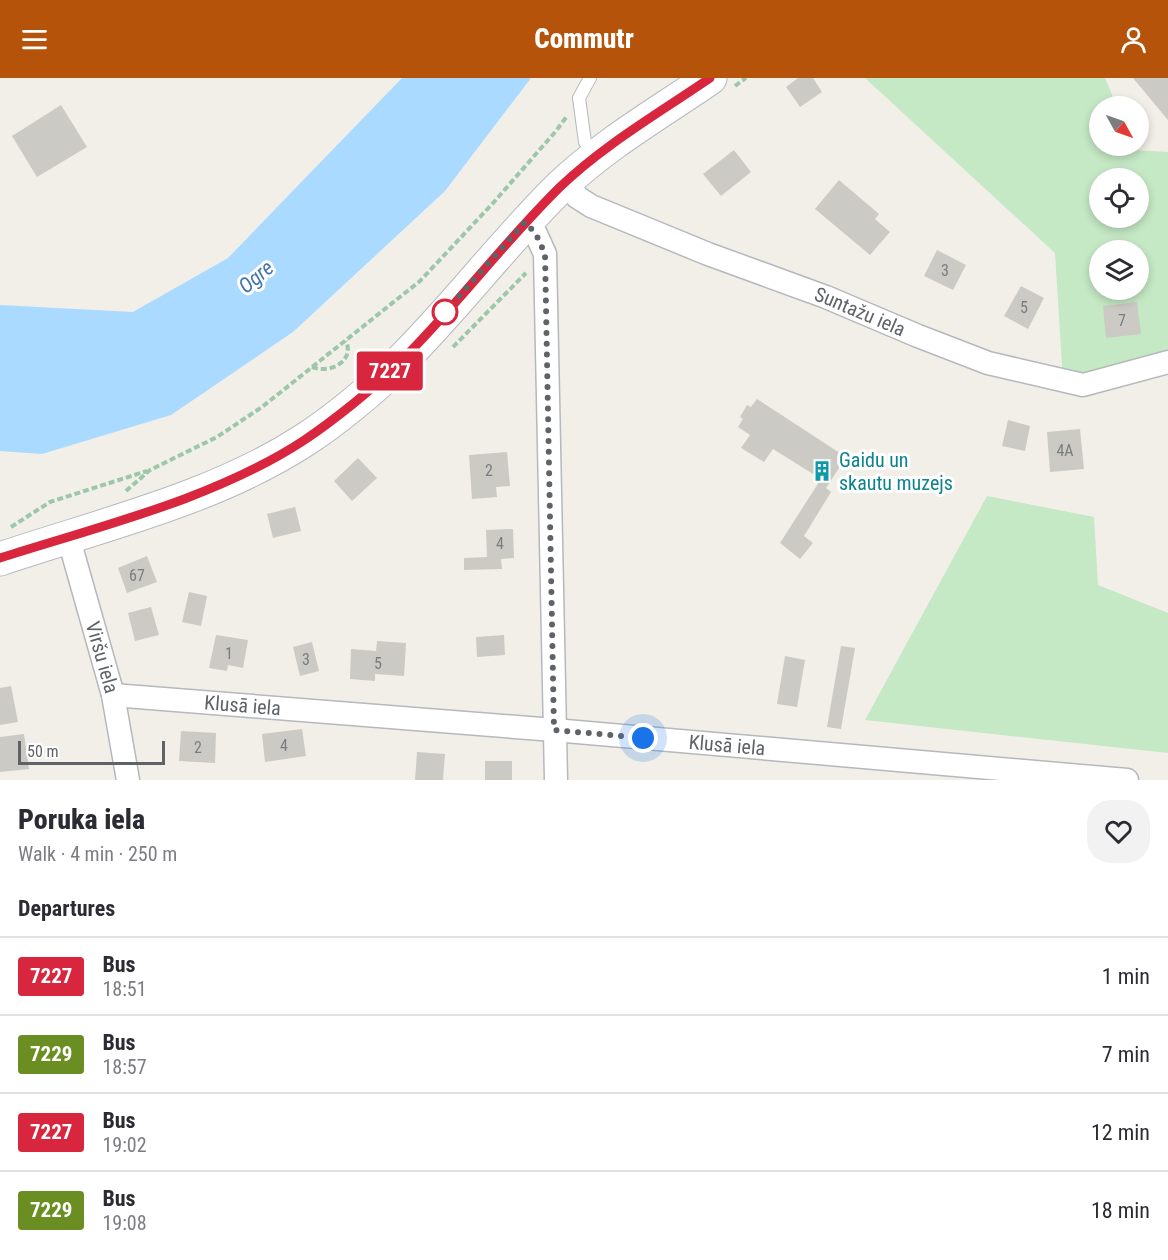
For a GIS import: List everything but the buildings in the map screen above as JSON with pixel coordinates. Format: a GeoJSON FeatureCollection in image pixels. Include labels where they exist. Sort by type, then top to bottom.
{"type":"FeatureCollection","features":[{"type":"Feature","properties":{"kind":"main road"},"geometry":{"type":"LineString","coordinates":[[0,559],[202,491],[263,464],[304,440],[398,365],[525,222],[596,155],[710,78]]}},
{"type":"Feature","properties":{"kind":"street","name":"Suntažu iela"},"geometry":{"type":"LineString","coordinates":[[568,180],[577,197],[591,206],[988,363],[1083,385],[1168,362]]}},
{"type":"Feature","properties":{"kind":"street"},"geometry":{"type":"LineString","coordinates":[[525,222],[536,234],[545,254],[556,780]]}},
{"type":"Feature","properties":{"kind":"street","name":"Viršu iela"},"geometry":{"type":"LineString","coordinates":[[68,536],[113,695],[129,780]]}},
{"type":"Feature","properties":{"kind":"street","name":"Klusā iela"},"geometry":{"type":"LineString","coordinates":[[113,695],[554,730],[1127,780]]}},
{"type":"Feature","properties":{"kind":"lane"},"geometry":{"type":"LineString","coordinates":[[590,78],[579,98],[585,142],[596,155]]}},
{"type":"Feature","properties":{"kind":"path"},"geometry":{"type":"LineString","coordinates":[[10,528],[50,502],[150,470],[217,437],[262,406],[420,281],[556,131],[579,98]]}},
{"type":"Feature","properties":{"kind":"path"},"geometry":{"type":"LineString","coordinates":[[312,367],[330,370],[339,365],[347,356],[349,348],[346,340]]}},
{"type":"Feature","properties":{"kind":"path"},"geometry":{"type":"LineString","coordinates":[[120,496],[150,470]]}},
{"type":"Feature","properties":{"kind":"green space"},"geometry":{"type":"Polygon","coordinates":[[[865,78],[1105,78],[1113,96],[1089,96],[1089,156],[1149,156],[1149,151],[1168,152],[1168,351],[1063,381],[1055,253],[865,78]]]}},
{"type":"Feature","properties":{"kind":"green space"},"geometry":{"type":"Polygon","coordinates":[[[987,496],[1094,517],[1098,585],[1168,613],[1168,753],[865,720],[987,496]]]}},
{"type":"Feature","properties":{"kind":"water","name":"Ogre"},"geometry":{"type":"Polygon","coordinates":[[[402,78],[531,78],[445,191],[293,332],[171,415],[42,454],[0,451],[0,305],[133,312],[228,258],[402,78]]]}},
{"type":"Feature","properties":{"kind":"bus line","name":"7227"},"geometry":{"type":"LineString","coordinates":[[0,558],[181,500],[234,478],[304,440],[398,365],[525,222],[561,186],[596,155],[710,78]]}},
{"type":"Feature","properties":{"kind":"place","name":"Gaidu un skautu muzejs"},"geometry":{"type":"Point","coordinates":[822,471]}},
{"type":"Feature","properties":{"kind":"route"},"geometry":{"type":"LineString","coordinates":[[445,312],[525,222],[536,234],[545,254],[554,730],[643,738]]}}]}
